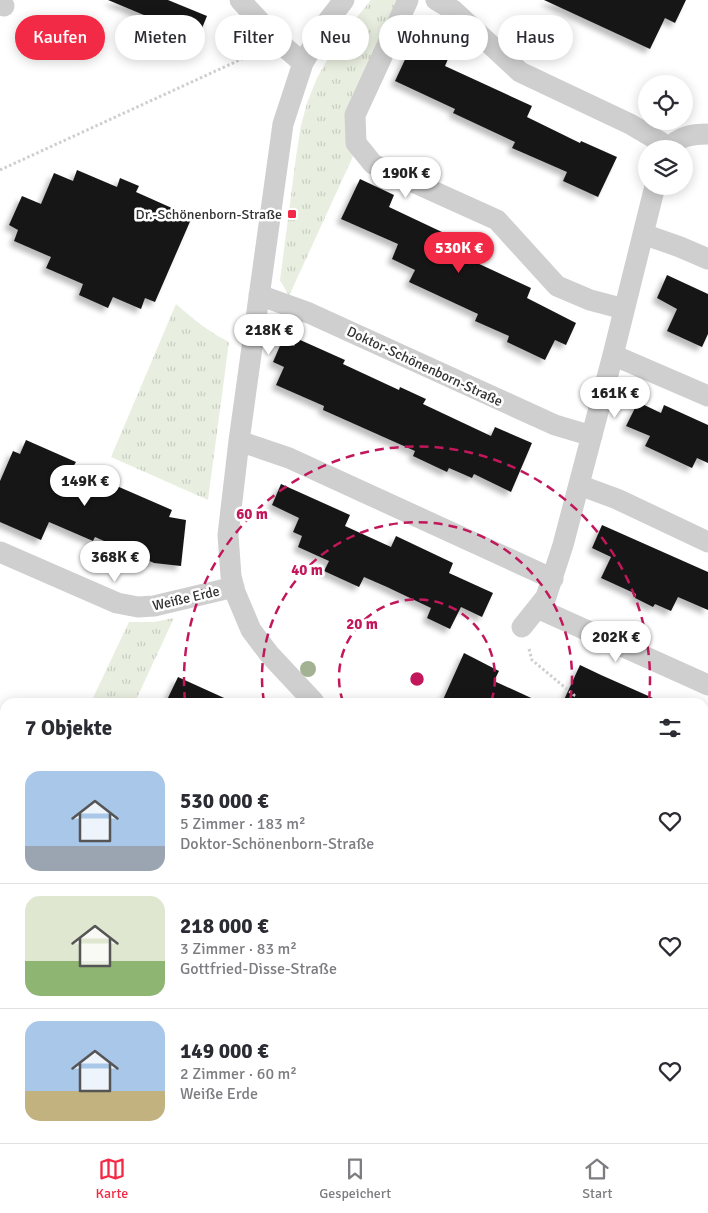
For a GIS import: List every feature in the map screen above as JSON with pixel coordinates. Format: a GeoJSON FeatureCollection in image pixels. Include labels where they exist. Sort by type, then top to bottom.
{"type":"FeatureCollection","features":[{"type":"Feature","properties":{"kind":"street"},"geometry":{"type":"LineString","coordinates":[[240,0],[254,15]]}},
{"type":"Feature","properties":{"kind":"street"},"geometry":{"type":"LineString","coordinates":[[310,698],[259,641],[252,630],[234,587],[228,559],[228,535],[280,138],[290,99],[303,63],[322,28],[344,0]]}},
{"type":"Feature","properties":{"kind":"street"},"geometry":{"type":"LineString","coordinates":[[408,0],[355,114],[356,143],[373,164],[496,220],[557,286],[590,300],[624,309]]}},
{"type":"Feature","properties":{"kind":"street"},"geometry":{"type":"LineString","coordinates":[[436,0],[453,10],[520,72],[630,124],[656,140]]}},
{"type":"Feature","properties":{"kind":"street"},"geometry":{"type":"LineString","coordinates":[[292,54],[303,63]]}},
{"type":"Feature","properties":{"kind":"street"},"geometry":{"type":"LineString","coordinates":[[679,140],[691,134],[708,134]]}},
{"type":"Feature","properties":{"kind":"street"},"geometry":{"type":"LineString","coordinates":[[522,627],[546,596],[553,579],[613,356],[653,195]]}},
{"type":"Feature","properties":{"kind":"street"},"geometry":{"type":"LineString","coordinates":[[643,234],[708,259]]}},
{"type":"Feature","properties":{"kind":"street","name":"Doktor-Schönenborn-Straße"},"geometry":{"type":"LineString","coordinates":[[259,295],[309,313],[555,425],[592,436]]}},
{"type":"Feature","properties":{"kind":"street"},"geometry":{"type":"LineString","coordinates":[[613,356],[648,369],[708,396]]}},
{"type":"Feature","properties":{"kind":"street"},"geometry":{"type":"LineString","coordinates":[[239,441],[289,458],[553,579]]}},
{"type":"Feature","properties":{"kind":"street"},"geometry":{"type":"LineString","coordinates":[[579,485],[617,500],[708,542]]}},
{"type":"Feature","properties":{"kind":"street","name":"Weiße Erde"},"geometry":{"type":"LineString","coordinates":[[0,552],[117,603],[138,607],[154,606],[234,587]]}},
{"type":"Feature","properties":{"kind":"street"},"geometry":{"type":"LineString","coordinates":[[537,608],[708,685]]}},
{"type":"Feature","properties":{"kind":"path"},"geometry":{"type":"LineString","coordinates":[[0,170],[236,60]]}},
{"type":"Feature","properties":{"kind":"path"},"geometry":{"type":"LineString","coordinates":[[522,627],[532,660],[574,695],[572,698]]}},
{"type":"Feature","properties":{"kind":"green space"},"geometry":{"type":"Polygon","coordinates":[[[371,0],[398,0],[394,15],[379,15],[379,60],[381,60],[355,152],[289,296],[280,280],[301,125],[317,78],[327,60],[369,60],[369,15],[359,15],[371,0]]]}},
{"type":"Feature","properties":{"kind":"green space"},"geometry":{"type":"Polygon","coordinates":[[[176,304],[201,325],[229,342],[208,500],[111,457],[176,304]]]}},
{"type":"Feature","properties":{"kind":"green space"},"geometry":{"type":"Polygon","coordinates":[[[174,618],[137,698],[93,698],[129,622],[154,622],[174,618]]]}},
{"type":"Feature","properties":{"kind":"building"},"geometry":{"type":"Polygon","coordinates":[[[108,0],[168,0],[205,15],[144,15],[108,0]]]}},
{"type":"Feature","properties":{"kind":"building"},"geometry":{"type":"Polygon","coordinates":[[[544,0],[686,0],[675,23],[665,18],[650,49],[544,0]]]}},
{"type":"Feature","properties":{"kind":"building"},"geometry":{"type":"Polygon","coordinates":[[[405,60],[448,60],[445,66],[532,106],[527,117],[580,143],[581,141],[617,157],[598,197],[563,181],[567,172],[512,148],[515,142],[453,113],[455,109],[395,81],[405,60]]]}},
{"type":"Feature","properties":{"kind":"building"},"geometry":{"type":"Polygon","coordinates":[[[77,170],[117,187],[120,178],[139,186],[136,192],[192,217],[155,302],[145,298],[141,309],[113,297],[108,308],[79,295],[83,284],[46,268],[51,257],[14,241],[18,230],[9,225],[22,196],[41,204],[54,173],[73,181],[77,170]]]}},
{"type":"Feature","properties":{"kind":"building"},"geometry":{"type":"Polygon","coordinates":[[[360,179],[394,195],[389,207],[480,250],[475,262],[531,288],[527,298],[576,323],[566,345],[555,340],[545,360],[507,342],[509,336],[475,321],[478,314],[409,282],[415,270],[392,259],[398,244],[341,219],[360,179]]]}},
{"type":"Feature","properties":{"kind":"building"},"geometry":{"type":"Polygon","coordinates":[[[667,275],[708,294],[708,334],[702,347],[667,331],[677,309],[657,298],[667,275]]]}},
{"type":"Feature","properties":{"kind":"building"},"geometry":{"type":"Polygon","coordinates":[[[298,339],[345,360],[343,364],[399,390],[400,387],[426,399],[423,404],[491,436],[495,427],[532,443],[511,492],[474,474],[472,478],[449,468],[447,472],[413,456],[415,451],[323,410],[324,406],[276,385],[284,367],[273,362],[282,341],[294,346],[298,339]]]}},
{"type":"Feature","properties":{"kind":"building"},"geometry":{"type":"Polygon","coordinates":[[[638,402],[661,413],[664,405],[708,425],[708,463],[697,458],[692,468],[645,446],[650,436],[626,426],[638,402]]]}},
{"type":"Feature","properties":{"kind":"building"},"geometry":{"type":"Polygon","coordinates":[[[26,440],[76,462],[73,467],[172,510],[169,517],[186,520],[181,566],[154,563],[95,537],[93,541],[49,522],[41,540],[0,522],[0,481],[13,451],[20,454],[26,440]]]}},
{"type":"Feature","properties":{"kind":"building"},"geometry":{"type":"Polygon","coordinates":[[[281,484],[350,515],[345,526],[391,547],[396,536],[453,563],[449,573],[493,593],[482,617],[461,607],[450,629],[427,618],[431,608],[387,587],[364,577],[359,587],[324,571],[329,561],[298,547],[302,536],[293,532],[299,518],[272,505],[281,484]]]}},
{"type":"Feature","properties":{"kind":"building"},"geometry":{"type":"Polygon","coordinates":[[[602,525],[708,572],[708,610],[678,597],[671,611],[655,604],[653,607],[635,598],[636,594],[601,578],[611,557],[592,548],[602,525]]]}},
{"type":"Feature","properties":{"kind":"building"},"geometry":{"type":"Polygon","coordinates":[[[464,653],[499,671],[494,681],[531,698],[444,698],[464,653]]]}},
{"type":"Feature","properties":{"kind":"building"},"geometry":{"type":"Polygon","coordinates":[[[580,665],[653,698],[565,698],[580,665]]]}},
{"type":"Feature","properties":{"kind":"building"},"geometry":{"type":"Polygon","coordinates":[[[178,677],[224,698],[168,698],[178,677]]]}},
{"type":"Feature","properties":{"kind":"place","name":"Dr.-Schönenborn-Straße"},"geometry":{"type":"Point","coordinates":[292,214]}}]}
